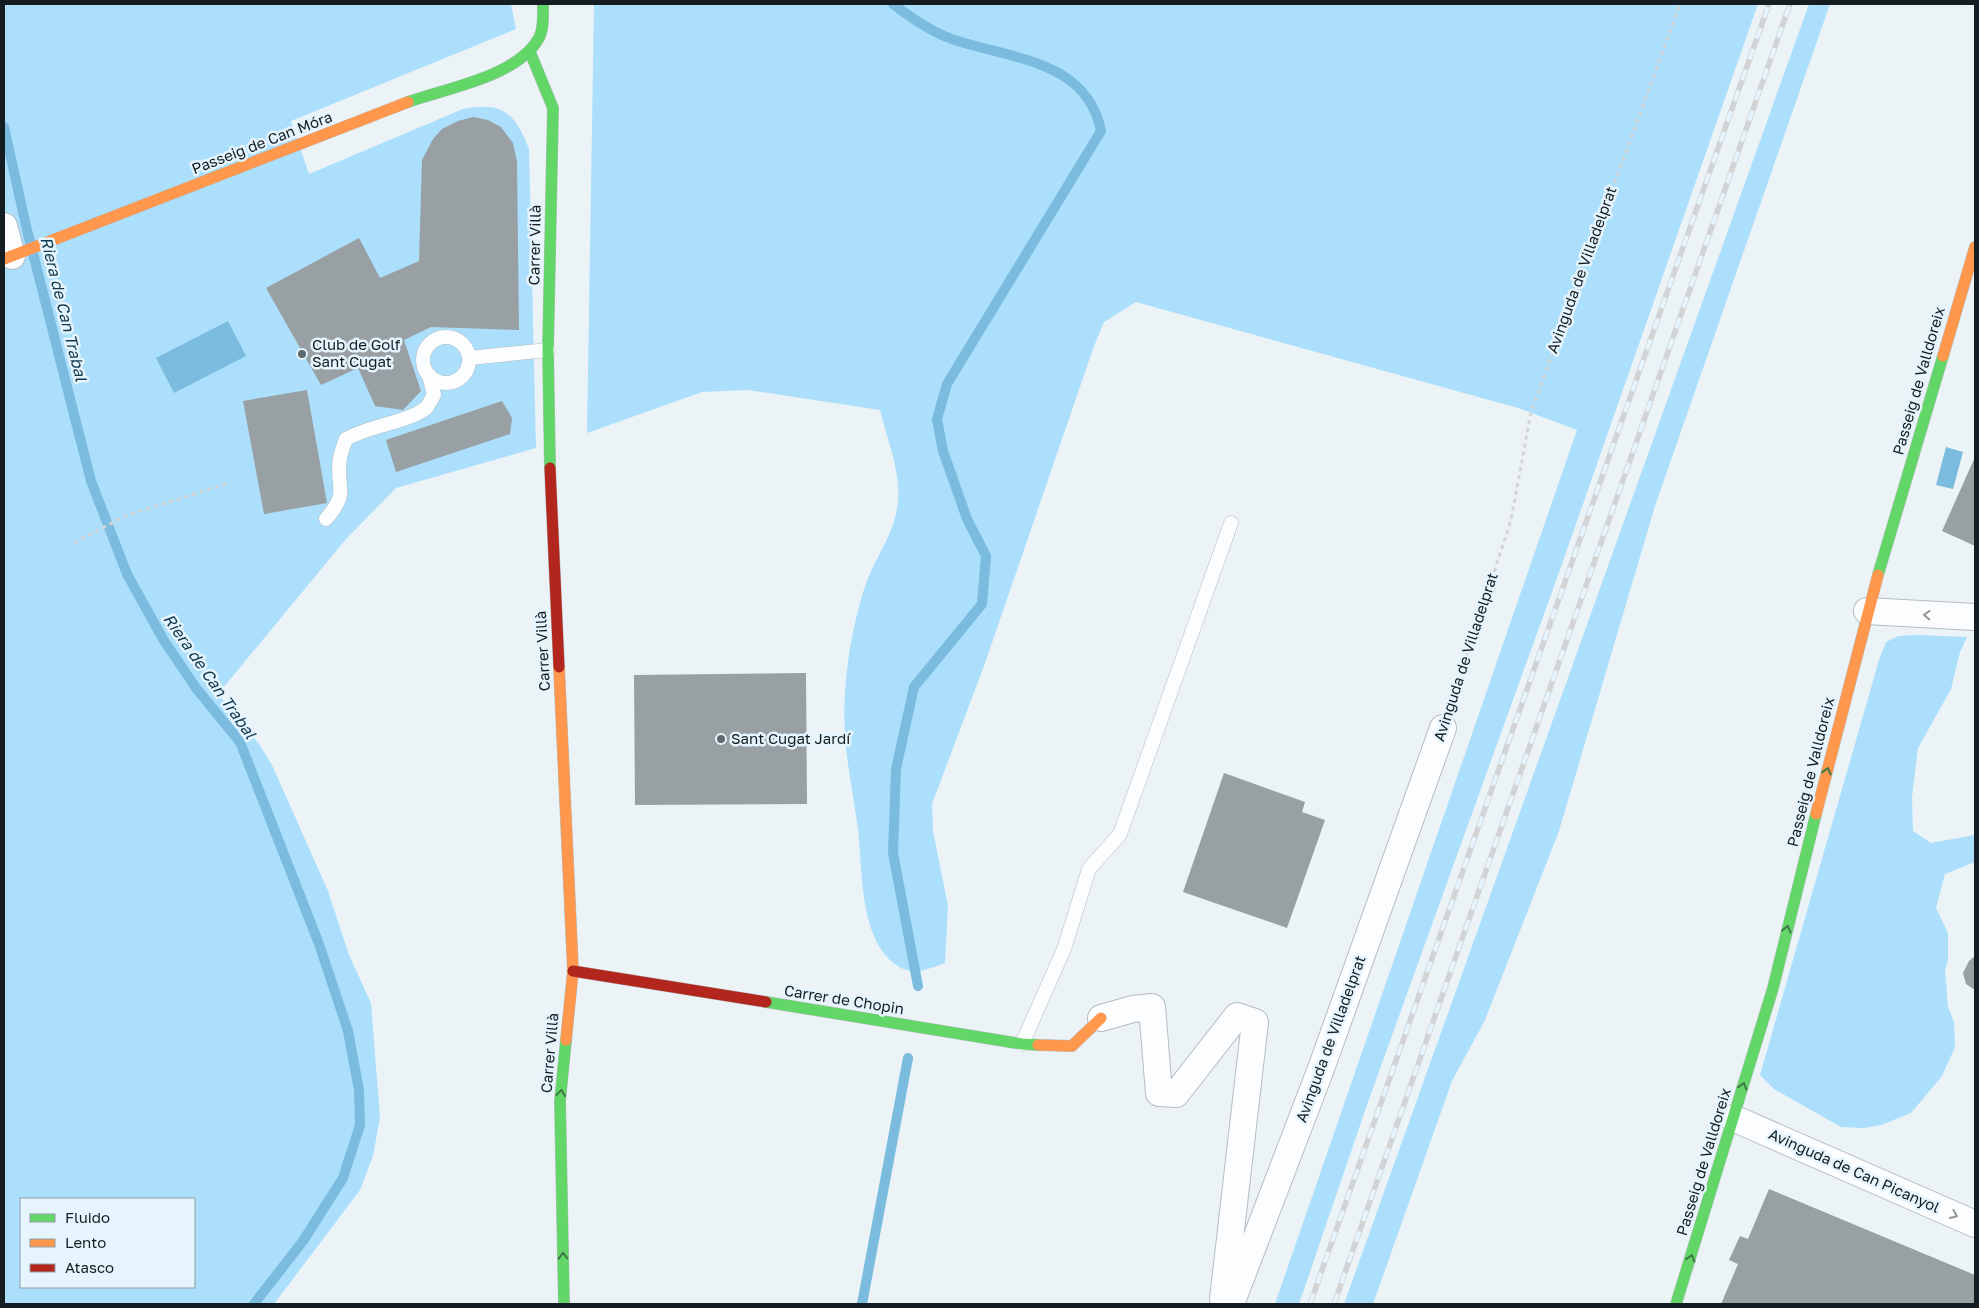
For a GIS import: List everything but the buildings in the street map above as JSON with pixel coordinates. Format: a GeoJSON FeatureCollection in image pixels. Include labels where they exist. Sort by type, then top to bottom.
{"type":"FeatureCollection","features":[{"type":"Feature","properties":{"kind":"street"},"geometry":{"type":"LineString","coordinates":[[530,52],[540,37],[544,21],[543,4]]}},
{"type":"Feature","properties":{"kind":"street","name":"Passeig de Can Móra"},"geometry":{"type":"LineString","coordinates":[[11,256],[433,93],[488,76],[530,52]]}},
{"type":"Feature","properties":{"kind":"street","name":"Carrer Villà"},"geometry":{"type":"LineString","coordinates":[[530,52],[553,108],[548,350],[549,436],[573,971],[560,1101],[564,1304]]}},
{"type":"Feature","properties":{"kind":"street"},"geometry":{"type":"LineString","coordinates":[[4,226],[11,256]]}},
{"type":"Feature","properties":{"kind":"street","name":"Passeig de Valldoreix"},"geometry":{"type":"LineString","coordinates":[[1676,1304],[1773,988],[1867,611],[1975,247]]}},
{"type":"Feature","properties":{"kind":"street"},"geometry":{"type":"LineString","coordinates":[[1867,611],[1975,617]]}},
{"type":"Feature","properties":{"kind":"street","name":"Avinguda de Villadelprat"},"geometry":{"type":"LineString","coordinates":[[1231,1304],[1322,1066],[1443,728]]}},
{"type":"Feature","properties":{"kind":"street","name":"Carrer de Chopin"},"geometry":{"type":"LineString","coordinates":[[573,971],[1022,1044],[1072,1046],[1101,1018]]}},
{"type":"Feature","properties":{"kind":"street"},"geometry":{"type":"LineString","coordinates":[[1101,1018],[1133,1008],[1152,1007],[1159,1093],[1176,1094],[1237,1016],[1255,1022],[1222,1304]]}},
{"type":"Feature","properties":{"kind":"street","name":"Avinguda de Can Picanyol"},"geometry":{"type":"LineString","coordinates":[[1734,1118],[1975,1224]]}},
{"type":"Feature","properties":{"kind":"lane"},"geometry":{"type":"LineString","coordinates":[[326,519],[338,504],[342,488],[340,459],[346,439],[359,431],[410,416],[426,408],[434,395],[429,375],[425,369],[424,354],[428,347],[436,340],[452,338],[467,350],[469,358],[467,370],[456,381],[441,382],[429,375]]}},
{"type":"Feature","properties":{"kind":"lane"},"geometry":{"type":"LineString","coordinates":[[469,358],[548,350]]}},
{"type":"Feature","properties":{"kind":"lane"},"geometry":{"type":"LineString","coordinates":[[1022,1044],[1064,949],[1089,869],[1120,834],[1231,523]]}},
{"type":"Feature","properties":{"kind":"path","name":"Avinguda de Villadelprat"},"geometry":{"type":"LineString","coordinates":[[1443,728],[1511,520],[1531,412],[1680,4]]}},
{"type":"Feature","properties":{"kind":"path"},"geometry":{"type":"LineString","coordinates":[[74,543],[125,516],[229,484]]}},
{"type":"Feature","properties":{"kind":"shaded area"},"geometry":{"type":"Polygon","coordinates":[[[4,4],[511,4],[516,29],[291,121],[309,174],[463,109],[488,107],[506,112],[513,118],[529,149],[536,448],[396,488],[346,539],[218,694],[259,744],[272,765],[328,891],[349,955],[371,1003],[380,1117],[373,1156],[360,1190],[274,1304],[4,1304],[4,4]]]}},
{"type":"Feature","properties":{"kind":"shaded area"},"geometry":{"type":"Polygon","coordinates":[[[594,4],[1758,4],[1562,564],[1368,1102],[1299,1304],[1275,1304],[1577,430],[1518,408],[1136,302],[1104,322],[1094,346],[984,666],[932,804],[933,831],[948,906],[945,963],[918,971],[901,968],[887,957],[877,942],[865,905],[858,829],[847,759],[844,723],[848,661],[858,611],[868,577],[891,529],[898,502],[893,456],[880,410],[748,390],[702,392],[587,433],[594,4]]]}},
{"type":"Feature","properties":{"kind":"shaded area"},"geometry":{"type":"Polygon","coordinates":[[[1809,4],[1830,4],[1655,506],[1559,831],[1485,1020],[1452,1081],[1373,1304],[1344,1304],[1809,4]]]}},
{"type":"Feature","properties":{"kind":"shaded area"},"geometry":{"type":"Polygon","coordinates":[[[228,321],[246,356],[174,393],[156,358],[228,321]]]}},
{"type":"Feature","properties":{"kind":"shaded area"},"geometry":{"type":"Polygon","coordinates":[[[1946,447],[1963,452],[1953,489],[1936,485],[1946,447]]]}},
{"type":"Feature","properties":{"kind":"shaded area"},"geometry":{"type":"Polygon","coordinates":[[[1899,636],[1967,637],[1960,652],[1951,689],[1918,748],[1912,797],[1913,831],[1931,843],[1975,835],[1975,862],[1945,874],[1936,908],[1948,933],[1948,960],[1945,970],[1948,1007],[1954,1022],[1955,1047],[1942,1076],[1911,1113],[1881,1125],[1864,1128],[1841,1127],[1774,1089],[1760,1075],[1879,660],[1886,642],[1899,636]]]}},
{"type":"Feature","properties":{"kind":"waterway"},"geometry":{"type":"LineString","coordinates":[[893,4],[921,24],[944,36],[1021,58],[1063,76],[1080,89],[1093,107],[1101,131],[947,384],[937,419],[943,451],[967,519],[986,556],[982,604],[914,687],[896,769],[893,853],[918,986]]}},
{"type":"Feature","properties":{"kind":"waterway","name":"Riera de Can Trabal"},"geometry":{"type":"LineString","coordinates":[[4,127],[27,230],[91,481],[127,574],[163,639],[196,688],[240,742],[319,944],[348,1031],[359,1090],[360,1125],[343,1178],[303,1241],[254,1304]]}},
{"type":"Feature","properties":{"kind":"waterway"},"geometry":{"type":"LineString","coordinates":[[862,1304],[908,1058]]}},
{"type":"Feature","properties":{"kind":"railway"},"geometry":{"type":"LineString","coordinates":[[1310,1304],[1769,4]]}},
{"type":"Feature","properties":{"kind":"railway"},"geometry":{"type":"LineString","coordinates":[[1334,1304],[1790,4]]}},
{"type":"Feature","properties":{"kind":"traffic: fast"},"geometry":{"type":"LineString","coordinates":[[408,102],[480,79],[498,72],[515,62],[529,51],[541,34],[543,4]]}},
{"type":"Feature","properties":{"kind":"traffic: fast"},"geometry":{"type":"LineString","coordinates":[[530,52],[553,108],[548,350],[550,468]]}},
{"type":"Feature","properties":{"kind":"traffic: fast"},"geometry":{"type":"LineString","coordinates":[[1878,575],[1943,356]]}},
{"type":"Feature","properties":{"kind":"traffic: fast"},"geometry":{"type":"LineString","coordinates":[[1676,1304],[1773,988],[1816,814]]}},
{"type":"Feature","properties":{"kind":"traffic: fast"},"geometry":{"type":"LineString","coordinates":[[766,1002],[1022,1044],[1038,1045]]}},
{"type":"Feature","properties":{"kind":"traffic: fast"},"geometry":{"type":"LineString","coordinates":[[564,1304],[560,1101],[566,1040]]}},
{"type":"Feature","properties":{"kind":"traffic: slow"},"geometry":{"type":"LineString","coordinates":[[4,259],[408,102]]}},
{"type":"Feature","properties":{"kind":"traffic: slow"},"geometry":{"type":"LineString","coordinates":[[1943,356],[1975,247]]}},
{"type":"Feature","properties":{"kind":"traffic: slow"},"geometry":{"type":"LineString","coordinates":[[1816,814],[1878,575]]}},
{"type":"Feature","properties":{"kind":"traffic: slow"},"geometry":{"type":"LineString","coordinates":[[559,667],[573,971],[566,1040]]}},
{"type":"Feature","properties":{"kind":"traffic: slow"},"geometry":{"type":"LineString","coordinates":[[1038,1045],[1072,1046],[1101,1018]]}},
{"type":"Feature","properties":{"kind":"traffic: jam"},"geometry":{"type":"LineString","coordinates":[[550,468],[559,667]]}},
{"type":"Feature","properties":{"kind":"traffic: jam"},"geometry":{"type":"LineString","coordinates":[[573,971],[766,1002]]}},
{"type":"Feature","properties":{"kind":"place","name":"Club de Golf Sant Cugat"},"geometry":{"type":"Point","coordinates":[302,354]}},
{"type":"Feature","properties":{"kind":"place","name":"Sant Cugat Jardí"},"geometry":{"type":"Point","coordinates":[721,739]}}]}
